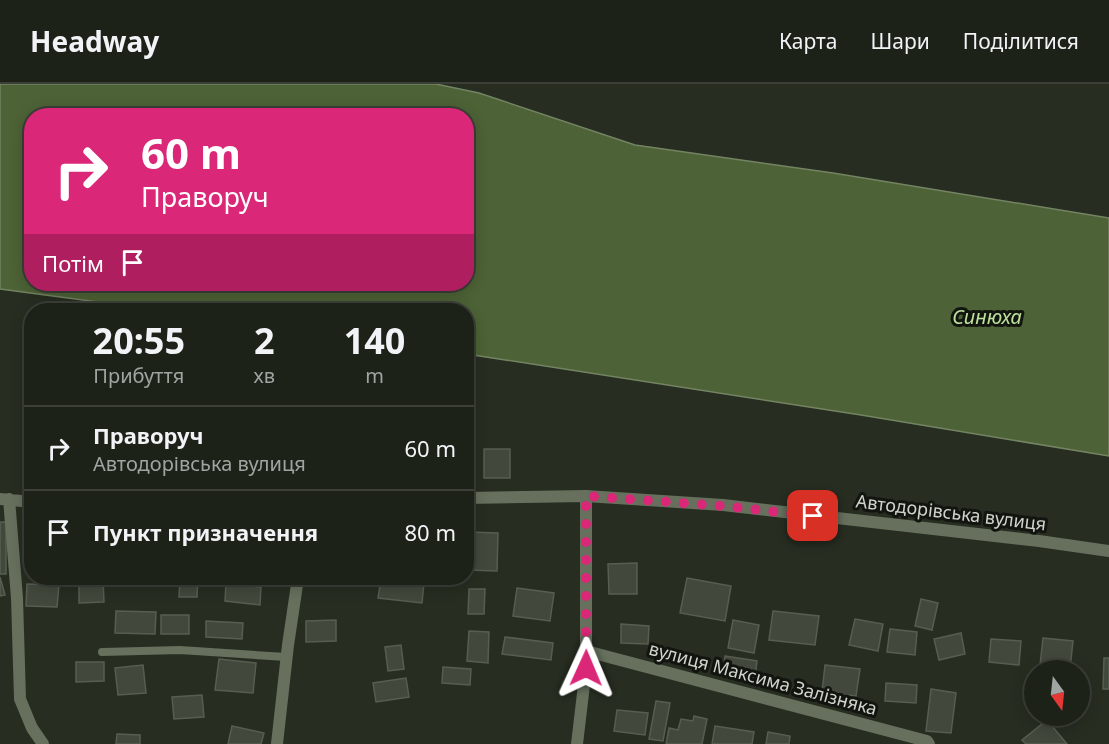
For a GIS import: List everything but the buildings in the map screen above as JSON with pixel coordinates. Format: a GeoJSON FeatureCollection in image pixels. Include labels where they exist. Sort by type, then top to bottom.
{"type":"FeatureCollection","features":[{"type":"Feature","properties":{"kind":"street","name":"Автодорівська вулиця"},"geometry":{"type":"LineString","coordinates":[[474,498],[586,496],[735,507],[1109,551]]}},
{"type":"Feature","properties":{"kind":"street"},"geometry":{"type":"LineString","coordinates":[[577,744],[586,651],[586,496]]}},
{"type":"Feature","properties":{"kind":"street"},"geometry":{"type":"LineString","coordinates":[[24,500],[5,499],[17,598],[20,699],[32,728],[43,744]]}},
{"type":"Feature","properties":{"kind":"street"},"geometry":{"type":"LineString","coordinates":[[277,744],[286,657],[297,585]]}},
{"type":"Feature","properties":{"kind":"street","name":"вулиця Максима Залізняка"},"geometry":{"type":"LineString","coordinates":[[586,651],[927,741],[929,744]]}},
{"type":"Feature","properties":{"kind":"lane"},"geometry":{"type":"LineString","coordinates":[[102,652],[180,650],[286,657]]}},
{"type":"Feature","properties":{"kind":"water","name":"Синюха"},"geometry":{"type":"Polygon","coordinates":[[[0,84],[436,84],[479,93],[635,145],[833,173],[1109,218],[1109,456],[474,355],[474,303],[105,303],[0,289],[0,84]]]}},
{"type":"Feature","properties":{"kind":"route"},"geometry":{"type":"LineString","coordinates":[[586,668],[586,496],[723,506],[813,516]]}}]}
